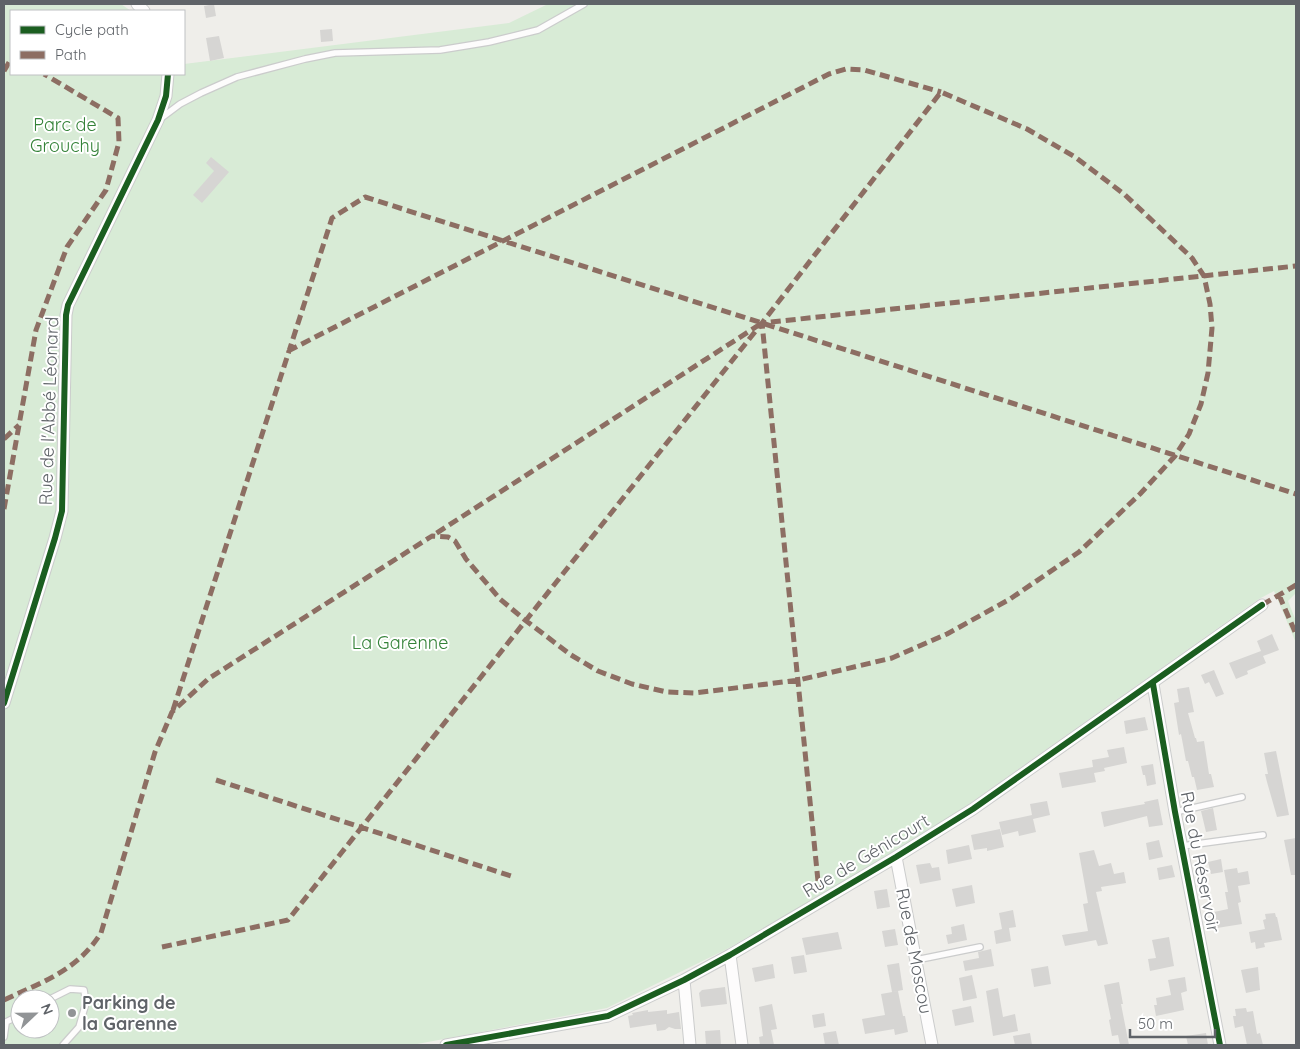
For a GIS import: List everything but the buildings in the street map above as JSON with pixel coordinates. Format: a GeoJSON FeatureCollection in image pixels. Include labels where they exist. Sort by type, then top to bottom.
{"type":"FeatureCollection","features":[{"type":"Feature","properties":{"kind":"street","name":"Rue de l'Abbé Léonard"},"geometry":{"type":"LineString","coordinates":[[4,703],[62,511],[66,315],[68,305],[158,120],[166,96],[168,75]]}},
{"type":"Feature","properties":{"kind":"street","name":"Rue de Génicourt"},"geometry":{"type":"LineString","coordinates":[[446,1045],[608,1016],[684,980],[896,857],[973,809],[1153,684],[1262,605]]}},
{"type":"Feature","properties":{"kind":"street","name":"Rue du Réservoir"},"geometry":{"type":"LineString","coordinates":[[1153,684],[1175,812],[1220,1045]]}},
{"type":"Feature","properties":{"kind":"street","name":"Rue de Moscou"},"geometry":{"type":"LineString","coordinates":[[896,857],[932,1045]]}},
{"type":"Feature","properties":{"kind":"street"},"geometry":{"type":"LineString","coordinates":[[730,954],[742,1045]]}},
{"type":"Feature","properties":{"kind":"street"},"geometry":{"type":"LineString","coordinates":[[684,980],[690,1045]]}},
{"type":"Feature","properties":{"kind":"lane"},"geometry":{"type":"LineString","coordinates":[[158,120],[187,101],[237,77],[335,53],[440,50],[489,42],[538,30],[584,4]]}},
{"type":"Feature","properties":{"kind":"lane"},"geometry":{"type":"LineString","coordinates":[[1175,812],[1242,797]]}},
{"type":"Feature","properties":{"kind":"lane"},"geometry":{"type":"LineString","coordinates":[[1182,846],[1263,835]]}},
{"type":"Feature","properties":{"kind":"lane"},"geometry":{"type":"LineString","coordinates":[[916,960],[980,947]]}},
{"type":"Feature","properties":{"kind":"lane"},"geometry":{"type":"LineString","coordinates":[[60,994],[70,988],[84,990],[86,1003],[80,1027],[63,1045]]}},
{"type":"Feature","properties":{"kind":"lane"},"geometry":{"type":"LineString","coordinates":[[4,1037],[5,1023]]}},
{"type":"Feature","properties":{"kind":"green space","name":"La Garenne"},"geometry":{"type":"Polygon","coordinates":[[[4,4],[121,4],[130,10],[10,10],[10,75],[185,75],[185,64],[509,23],[548,4],[1296,4],[1296,593],[1288,601],[1296,621],[1296,643],[1274,591],[1259,599],[952,816],[894,853],[729,948],[607,1008],[412,1045],[4,1045],[4,4]]]}},
{"type":"Feature","properties":{"kind":"marked path"},"geometry":{"type":"LineString","coordinates":[[4,71],[10,61]]}},
{"type":"Feature","properties":{"kind":"marked path"},"geometry":{"type":"LineString","coordinates":[[288,351],[829,74],[846,69],[864,70],[941,92]]}},
{"type":"Feature","properties":{"kind":"marked path"},"geometry":{"type":"LineString","coordinates":[[4,509],[36,330],[67,247],[106,190],[119,142],[118,118],[46,75]]}},
{"type":"Feature","properties":{"kind":"marked path"},"geometry":{"type":"LineString","coordinates":[[4,1000],[45,981],[70,966],[81,957],[101,933],[155,752],[172,712],[208,679],[432,536],[448,537],[455,541],[466,559],[500,599],[571,655],[598,671],[632,684],[667,692],[695,693],[799,680],[892,658],[947,634],[1010,599],[1079,552],[1140,494],[1175,456],[1189,434],[1201,404],[1208,373],[1212,328],[1210,304],[1204,276],[1192,258],[1124,194],[1075,157],[1027,129],[941,92],[762,323],[819,891]]}},
{"type":"Feature","properties":{"kind":"marked path"},"geometry":{"type":"LineString","coordinates":[[173,710],[332,218],[365,197],[762,323],[432,536]]}},
{"type":"Feature","properties":{"kind":"marked path"},"geometry":{"type":"LineString","coordinates":[[162,947],[288,920],[762,323],[1296,266]]}},
{"type":"Feature","properties":{"kind":"marked path"},"geometry":{"type":"LineString","coordinates":[[765,324],[1296,494]]}},
{"type":"Feature","properties":{"kind":"marked path"},"geometry":{"type":"LineString","coordinates":[[4,439],[19,425]]}},
{"type":"Feature","properties":{"kind":"marked path"},"geometry":{"type":"LineString","coordinates":[[1262,605],[1296,585]]}},
{"type":"Feature","properties":{"kind":"marked path"},"geometry":{"type":"LineString","coordinates":[[1279,595],[1296,634]]}},
{"type":"Feature","properties":{"kind":"marked path"},"geometry":{"type":"LineString","coordinates":[[216,780],[511,876]]}},
{"type":"Feature","properties":{"kind":"cycle path"},"geometry":{"type":"LineString","coordinates":[[4,703],[62,511],[66,315],[68,305],[158,120],[166,96],[168,75]]}},
{"type":"Feature","properties":{"kind":"cycle path"},"geometry":{"type":"LineString","coordinates":[[446,1045],[608,1016],[684,980],[896,857],[973,809],[1262,605]]}},
{"type":"Feature","properties":{"kind":"cycle path"},"geometry":{"type":"LineString","coordinates":[[1153,684],[1175,812],[1220,1045]]}},
{"type":"Feature","properties":{"kind":"place","name":"Parking de la Garenne"},"geometry":{"type":"Point","coordinates":[72,1013]}},
{"type":"Feature","properties":{"kind":"park label","name":"Parc de Grouchy"},"geometry":{"type":"Point","coordinates":[65,135]}}]}
